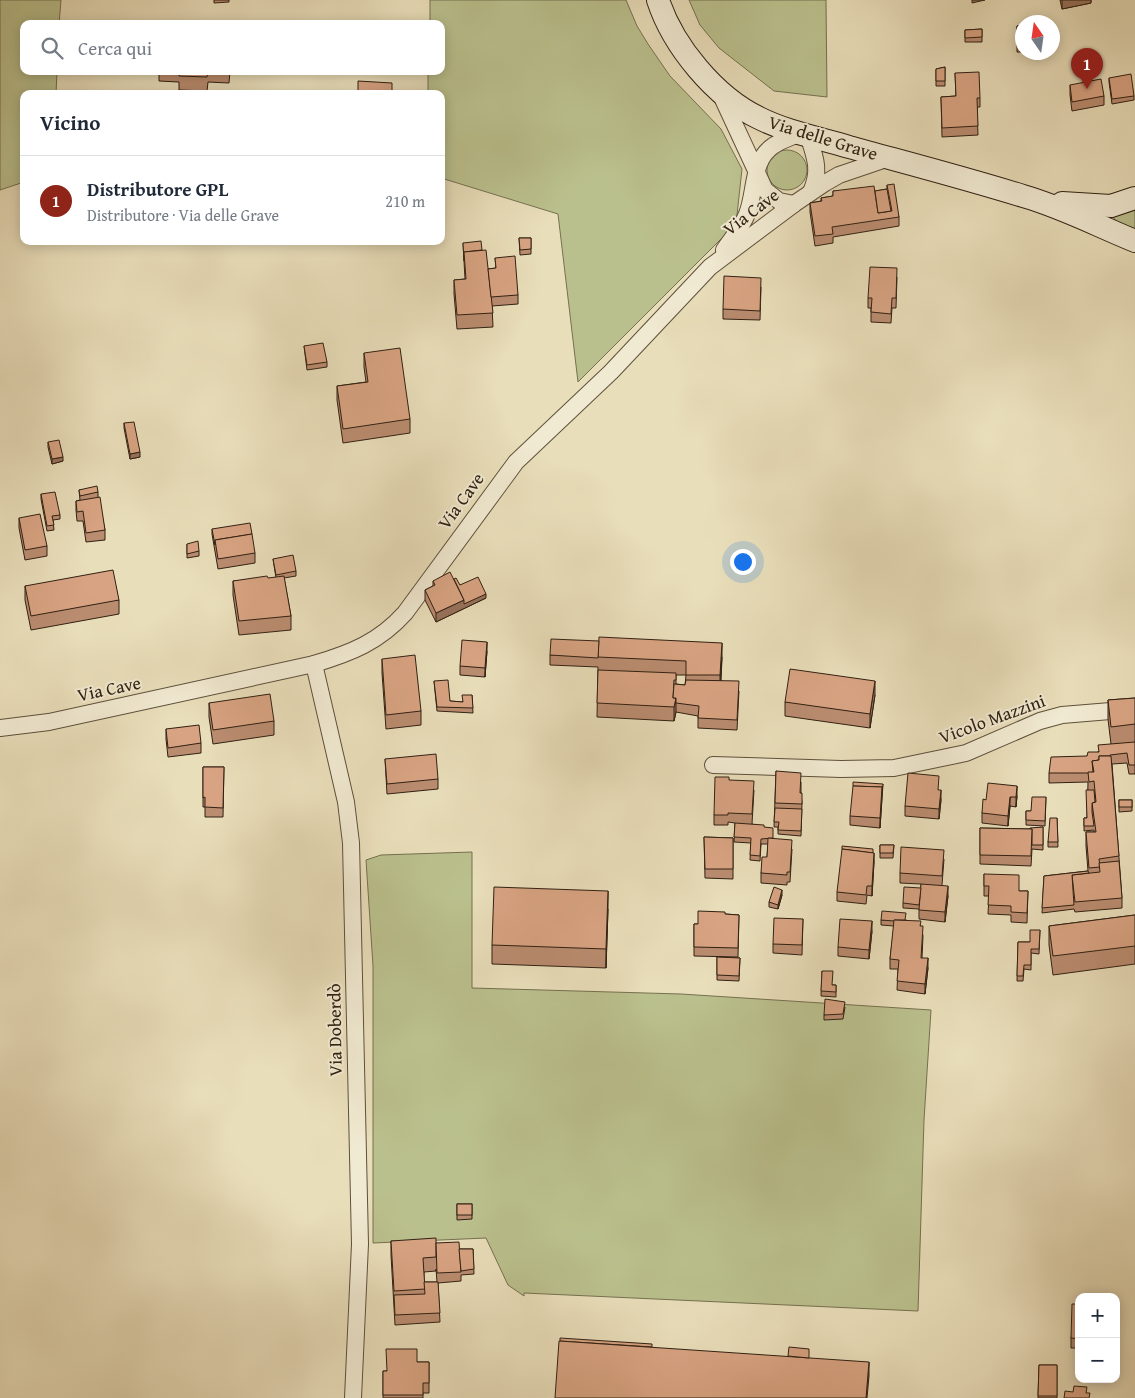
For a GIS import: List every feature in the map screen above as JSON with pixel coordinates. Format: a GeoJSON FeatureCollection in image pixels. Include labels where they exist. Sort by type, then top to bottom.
{"type":"FeatureCollection","features":[{"type":"Feature","properties":{"kind":"main road","name":"Via delle Grave"},"geometry":{"type":"LineString","coordinates":[[658,0],[670,27],[695,64],[720,91],[758,118],[805,134],[1041,201],[1135,241]]}},
{"type":"Feature","properties":{"kind":"main road","name":"Via delle Grave"},"geometry":{"type":"LineString","coordinates":[[1041,201],[1105,206],[1135,198]]}},
{"type":"Feature","properties":{"kind":"street"},"geometry":{"type":"LineString","coordinates":[[720,91],[760,182],[772,197],[779,201],[794,204]]}},
{"type":"Feature","properties":{"kind":"street"},"geometry":{"type":"LineString","coordinates":[[710,268],[740,229],[747,214],[756,171],[766,152],[773,146],[805,134],[815,156],[817,176],[811,192]]}},
{"type":"Feature","properties":{"kind":"street","name":"Via Cave"},"geometry":{"type":"LineString","coordinates":[[0,728],[49,722],[314,664],[356,650],[371,642],[394,625],[516,462],[611,372],[710,268],[811,192],[839,176],[889,158]]}},
{"type":"Feature","properties":{"kind":"street","name":"Via Doberdò"},"geometry":{"type":"LineString","coordinates":[[314,664],[346,802],[351,843],[360,1244],[353,1398]]}},
{"type":"Feature","properties":{"kind":"street","name":"Vicolo Mazzini"},"geometry":{"type":"LineString","coordinates":[[713,765],[841,769],[894,768],[966,753],[1040,721],[1062,715],[1135,709]]}},
{"type":"Feature","properties":{"kind":"green space"},"geometry":{"type":"Polygon","coordinates":[[[0,0],[61,0],[59,20],[20,20],[20,75],[57,75],[56,90],[20,90],[20,183],[0,190],[0,0]]]}},
{"type":"Feature","properties":{"kind":"green space"},"geometry":{"type":"Polygon","coordinates":[[[430,0],[626,0],[637,26],[648,44],[670,76],[721,129],[742,169],[736,224],[578,382],[558,214],[445,179],[445,90],[428,90],[428,75],[445,75],[445,20],[430,20],[430,0]]]}},
{"type":"Feature","properties":{"kind":"green space"},"geometry":{"type":"Polygon","coordinates":[[[689,0],[826,0],[827,97],[774,91],[719,48],[700,25],[689,0]]]}},
{"type":"Feature","properties":{"kind":"green space"},"geometry":{"type":"Polygon","coordinates":[[[787,150],[801,156],[807,170],[801,184],[787,190],[773,184],[767,170],[773,156],[787,150]]]}},
{"type":"Feature","properties":{"kind":"green space"},"geometry":{"type":"Polygon","coordinates":[[[1135,208],[1135,229],[1125,226],[1114,219],[1113,216],[1135,208]]]}},
{"type":"Feature","properties":{"kind":"green space"},"geometry":{"type":"Polygon","coordinates":[[[472,852],[472,988],[681,994],[931,1010],[924,1120],[918,1311],[524,1293],[524,1296],[508,1285],[486,1238],[373,1243],[373,966],[366,860],[381,855],[472,852]]]}},
{"type":"Feature","properties":{"kind":"building"},"geometry":{"type":"Polygon","coordinates":[[[982,29],[982,37],[965,38],[965,30],[982,29]]]}},
{"type":"Feature","properties":{"kind":"building"},"geometry":{"type":"Polygon","coordinates":[[[945,67],[945,81],[936,81],[936,69],[945,67]]]}},
{"type":"Feature","properties":{"kind":"building"},"geometry":{"type":"Polygon","coordinates":[[[979,72],[980,98],[977,98],[978,126],[942,128],[941,97],[956,96],[955,73],[979,72]]]}},
{"type":"Feature","properties":{"kind":"building"},"geometry":{"type":"Polygon","coordinates":[[[1131,74],[1134,96],[1112,99],[1109,78],[1131,74]]]}},
{"type":"Feature","properties":{"kind":"building"},"geometry":{"type":"Polygon","coordinates":[[[179,75],[207,75],[207,77],[179,75]]]}},
{"type":"Feature","properties":{"kind":"building"},"geometry":{"type":"Polygon","coordinates":[[[1101,79],[1104,96],[1072,102],[1070,85],[1101,79]]]}},
{"type":"Feature","properties":{"kind":"building"},"geometry":{"type":"Polygon","coordinates":[[[358,81],[392,83],[392,90],[358,90],[358,81]]]}},
{"type":"Feature","properties":{"kind":"building"},"geometry":{"type":"Polygon","coordinates":[[[894,184],[899,217],[832,227],[833,234],[815,236],[810,203],[822,201],[821,198],[833,196],[833,191],[874,186],[878,213],[892,211],[887,185],[894,184]]]}},
{"type":"Feature","properties":{"kind":"building"},"geometry":{"type":"Polygon","coordinates":[[[887,189],[891,211],[878,213],[875,191],[887,189]]]}},
{"type":"Feature","properties":{"kind":"building"},"geometry":{"type":"Polygon","coordinates":[[[519,238],[531,238],[531,249],[520,250],[519,238]]]}},
{"type":"Feature","properties":{"kind":"building"},"geometry":{"type":"Polygon","coordinates":[[[481,241],[482,250],[464,252],[464,261],[463,243],[481,241]]]}},
{"type":"Feature","properties":{"kind":"building"},"geometry":{"type":"Polygon","coordinates":[[[486,250],[493,313],[457,315],[454,280],[466,279],[464,252],[486,250]]]}},
{"type":"Feature","properties":{"kind":"building"},"geometry":{"type":"Polygon","coordinates":[[[515,256],[518,295],[491,297],[488,269],[496,268],[495,258],[515,256]]]}},
{"type":"Feature","properties":{"kind":"building"},"geometry":{"type":"Polygon","coordinates":[[[870,267],[897,268],[896,298],[892,298],[891,314],[871,312],[872,298],[868,298],[870,267]]]}},
{"type":"Feature","properties":{"kind":"building"},"geometry":{"type":"Polygon","coordinates":[[[724,276],[761,278],[760,311],[723,309],[724,276]]]}},
{"type":"Feature","properties":{"kind":"building"},"geometry":{"type":"Polygon","coordinates":[[[323,343],[327,362],[307,365],[304,346],[323,343]]]}},
{"type":"Feature","properties":{"kind":"building"},"geometry":{"type":"Polygon","coordinates":[[[400,348],[410,419],[343,429],[337,386],[368,382],[364,353],[400,348]]]}},
{"type":"Feature","properties":{"kind":"building"},"geometry":{"type":"Polygon","coordinates":[[[134,422],[140,452],[130,454],[124,423],[134,422]]]}},
{"type":"Feature","properties":{"kind":"building"},"geometry":{"type":"Polygon","coordinates":[[[59,440],[63,457],[52,459],[48,442],[59,440]]]}},
{"type":"Feature","properties":{"kind":"building"},"geometry":{"type":"Polygon","coordinates":[[[97,486],[98,492],[80,496],[79,490],[97,486]]]}},
{"type":"Feature","properties":{"kind":"building"},"geometry":{"type":"Polygon","coordinates":[[[55,492],[60,515],[52,516],[54,525],[47,526],[41,494],[55,492]]]}},
{"type":"Feature","properties":{"kind":"building"},"geometry":{"type":"Polygon","coordinates":[[[100,497],[105,530],[86,533],[83,511],[77,512],[76,501],[100,497]]]}},
{"type":"Feature","properties":{"kind":"building"},"geometry":{"type":"Polygon","coordinates":[[[40,514],[47,546],[25,550],[19,518],[40,514]]]}},
{"type":"Feature","properties":{"kind":"building"},"geometry":{"type":"Polygon","coordinates":[[[250,523],[252,534],[215,540],[215,545],[212,529],[250,523]]]}},
{"type":"Feature","properties":{"kind":"building"},"geometry":{"type":"Polygon","coordinates":[[[252,534],[255,553],[218,559],[215,540],[252,534]]]}},
{"type":"Feature","properties":{"kind":"building"},"geometry":{"type":"Polygon","coordinates":[[[198,541],[199,551],[187,554],[187,544],[198,541]]]}},
{"type":"Feature","properties":{"kind":"building"},"geometry":{"type":"Polygon","coordinates":[[[293,555],[296,571],[276,575],[273,559],[293,555]]]}},
{"type":"Feature","properties":{"kind":"building"},"geometry":{"type":"Polygon","coordinates":[[[113,570],[119,600],[31,616],[25,586],[113,570]]]}},
{"type":"Feature","properties":{"kind":"building"},"geometry":{"type":"Polygon","coordinates":[[[450,572],[464,600],[436,613],[425,590],[435,585],[433,581],[450,572]]]}},
{"type":"Feature","properties":{"kind":"building"},"geometry":{"type":"Polygon","coordinates":[[[267,576],[268,578],[284,576],[291,616],[239,621],[233,581],[267,576]]]}},
{"type":"Feature","properties":{"kind":"building"},"geometry":{"type":"Polygon","coordinates":[[[478,577],[486,594],[464,604],[454,579],[456,578],[460,585],[478,577]]]}},
{"type":"Feature","properties":{"kind":"building"},"geometry":{"type":"Polygon","coordinates":[[[599,637],[722,643],[720,675],[686,675],[686,661],[598,657],[599,637]]]}},
{"type":"Feature","properties":{"kind":"building"},"geometry":{"type":"Polygon","coordinates":[[[551,639],[599,641],[598,658],[550,655],[551,639]]]}},
{"type":"Feature","properties":{"kind":"building"},"geometry":{"type":"Polygon","coordinates":[[[462,640],[487,642],[485,668],[460,666],[462,640]]]}},
{"type":"Feature","properties":{"kind":"building"},"geometry":{"type":"Polygon","coordinates":[[[415,655],[421,711],[386,715],[382,659],[415,655]]]}},
{"type":"Feature","properties":{"kind":"building"},"geometry":{"type":"Polygon","coordinates":[[[790,669],[875,681],[870,714],[785,702],[790,669]]]}},
{"type":"Feature","properties":{"kind":"building"},"geometry":{"type":"Polygon","coordinates":[[[598,670],[676,673],[676,680],[674,680],[673,698],[676,698],[674,707],[597,703],[598,670]]]}},
{"type":"Feature","properties":{"kind":"building"},"geometry":{"type":"Polygon","coordinates":[[[448,680],[450,701],[463,702],[462,695],[472,695],[473,708],[437,707],[434,681],[448,680]]]}},
{"type":"Feature","properties":{"kind":"building"},"geometry":{"type":"Polygon","coordinates":[[[686,680],[739,681],[737,720],[698,718],[699,706],[676,703],[676,698],[673,698],[674,684],[685,685],[686,680]]]}},
{"type":"Feature","properties":{"kind":"building"},"geometry":{"type":"Polygon","coordinates":[[[270,694],[274,721],[213,730],[209,703],[270,694]]]}},
{"type":"Feature","properties":{"kind":"building"},"geometry":{"type":"Polygon","coordinates":[[[1135,698],[1135,724],[1111,727],[1108,700],[1135,698]]]}},
{"type":"Feature","properties":{"kind":"building"},"geometry":{"type":"Polygon","coordinates":[[[199,725],[201,743],[168,748],[166,729],[199,725]]]}},
{"type":"Feature","properties":{"kind":"building"},"geometry":{"type":"Polygon","coordinates":[[[1135,742],[1135,765],[1129,765],[1127,753],[1099,756],[1099,760],[1092,761],[1093,772],[1049,773],[1051,757],[1087,756],[1088,752],[1099,752],[1098,745],[1135,742]]]}},
{"type":"Feature","properties":{"kind":"building"},"geometry":{"type":"Polygon","coordinates":[[[436,754],[438,779],[387,784],[385,759],[436,754]]]}},
{"type":"Feature","properties":{"kind":"building"},"geometry":{"type":"Polygon","coordinates":[[[1099,756],[1111,756],[1119,856],[1099,859],[1100,867],[1089,868],[1086,832],[1096,832],[1092,803],[1096,802],[1094,781],[1089,782],[1088,772],[1094,772],[1092,761],[1099,760],[1099,756]]]}},
{"type":"Feature","properties":{"kind":"building"},"geometry":{"type":"Polygon","coordinates":[[[203,767],[224,767],[223,808],[205,807],[205,797],[203,798],[203,767]]]}},
{"type":"Feature","properties":{"kind":"building"},"geometry":{"type":"Polygon","coordinates":[[[776,771],[801,773],[800,793],[802,793],[802,804],[775,803],[776,771]]]}},
{"type":"Feature","properties":{"kind":"building"},"geometry":{"type":"Polygon","coordinates":[[[908,773],[939,776],[938,790],[941,790],[939,809],[905,806],[908,773]]]}},
{"type":"Feature","properties":{"kind":"building"},"geometry":{"type":"Polygon","coordinates":[[[715,777],[729,777],[729,780],[754,781],[752,814],[728,813],[728,815],[714,815],[715,777]]]}},
{"type":"Feature","properties":{"kind":"building"},"geometry":{"type":"Polygon","coordinates":[[[853,782],[883,784],[882,792],[882,787],[853,786],[853,782]]]}},
{"type":"Feature","properties":{"kind":"building"},"geometry":{"type":"Polygon","coordinates":[[[988,783],[1017,786],[1016,797],[1010,797],[1008,816],[982,813],[983,799],[986,800],[988,783]]]}},
{"type":"Feature","properties":{"kind":"building"},"geometry":{"type":"Polygon","coordinates":[[[853,786],[882,787],[880,818],[850,816],[853,786]]]}},
{"type":"Feature","properties":{"kind":"building"},"geometry":{"type":"Polygon","coordinates":[[[1086,790],[1094,790],[1095,802],[1092,803],[1092,812],[1094,826],[1084,826],[1084,818],[1087,818],[1086,790]]]}},
{"type":"Feature","properties":{"kind":"building"},"geometry":{"type":"Polygon","coordinates":[[[1032,797],[1046,797],[1045,821],[1026,820],[1026,811],[1031,811],[1032,797]]]}},
{"type":"Feature","properties":{"kind":"building"},"geometry":{"type":"Polygon","coordinates":[[[1119,800],[1132,800],[1132,807],[1119,807],[1119,800]]]}},
{"type":"Feature","properties":{"kind":"building"},"geometry":{"type":"Polygon","coordinates":[[[775,808],[802,809],[801,831],[778,830],[779,822],[774,822],[775,808]]]}},
{"type":"Feature","properties":{"kind":"building"},"geometry":{"type":"Polygon","coordinates":[[[1050,818],[1057,818],[1058,842],[1048,842],[1050,818]]]}},
{"type":"Feature","properties":{"kind":"building"},"geometry":{"type":"Polygon","coordinates":[[[735,823],[764,825],[764,827],[773,828],[773,838],[761,839],[760,856],[750,855],[751,838],[734,837],[735,823]]]}},
{"type":"Feature","properties":{"kind":"building"},"geometry":{"type":"Polygon","coordinates":[[[1043,827],[1043,845],[1032,845],[1032,829],[1029,829],[1043,827]]]}},
{"type":"Feature","properties":{"kind":"building"},"geometry":{"type":"Polygon","coordinates":[[[980,828],[1032,829],[1031,856],[980,855],[980,828]]]}},
{"type":"Feature","properties":{"kind":"building"},"geometry":{"type":"Polygon","coordinates":[[[704,837],[733,838],[733,869],[705,869],[704,837]]]}},
{"type":"Feature","properties":{"kind":"building"},"geometry":{"type":"Polygon","coordinates":[[[768,838],[792,840],[790,872],[787,872],[787,875],[761,873],[762,857],[767,857],[768,838]]]}},
{"type":"Feature","properties":{"kind":"building"},"geometry":{"type":"Polygon","coordinates":[[[880,845],[894,845],[893,853],[880,853],[880,845]]]}},
{"type":"Feature","properties":{"kind":"building"},"geometry":{"type":"Polygon","coordinates":[[[842,846],[873,849],[873,853],[842,849],[842,846]]]}},
{"type":"Feature","properties":{"kind":"building"},"geometry":{"type":"Polygon","coordinates":[[[901,847],[944,850],[942,876],[900,873],[901,847]]]}},
{"type":"Feature","properties":{"kind":"building"},"geometry":{"type":"Polygon","coordinates":[[[842,849],[874,853],[872,886],[867,886],[866,895],[837,892],[842,849]]]}},
{"type":"Feature","properties":{"kind":"building"},"geometry":{"type":"Polygon","coordinates":[[[1119,861],[1122,898],[1075,902],[1072,875],[1100,872],[1099,863],[1119,861]]]}},
{"type":"Feature","properties":{"kind":"building"},"geometry":{"type":"Polygon","coordinates":[[[1088,871],[1089,873],[1072,875],[1074,905],[1042,908],[1044,876],[1088,871]]]}},
{"type":"Feature","properties":{"kind":"building"},"geometry":{"type":"Polygon","coordinates":[[[984,874],[1019,875],[1019,891],[1028,891],[1027,913],[1011,912],[1011,906],[988,905],[989,886],[984,886],[984,874]]]}},
{"type":"Feature","properties":{"kind":"building"},"geometry":{"type":"Polygon","coordinates":[[[921,884],[948,886],[945,912],[919,910],[921,884]]]}},
{"type":"Feature","properties":{"kind":"building"},"geometry":{"type":"Polygon","coordinates":[[[494,887],[608,891],[606,949],[492,945],[494,887]]]}},
{"type":"Feature","properties":{"kind":"building"},"geometry":{"type":"Polygon","coordinates":[[[774,887],[782,890],[778,905],[769,902],[774,887]]]}},
{"type":"Feature","properties":{"kind":"building"},"geometry":{"type":"Polygon","coordinates":[[[904,887],[921,888],[919,905],[903,903],[904,887]]]}},
{"type":"Feature","properties":{"kind":"building"},"geometry":{"type":"Polygon","coordinates":[[[698,911],[725,912],[725,914],[739,915],[738,948],[694,947],[694,924],[698,924],[698,911]]]}},
{"type":"Feature","properties":{"kind":"building"},"geometry":{"type":"Polygon","coordinates":[[[882,911],[906,913],[905,920],[881,920],[882,911]]]}},
{"type":"Feature","properties":{"kind":"building"},"geometry":{"type":"Polygon","coordinates":[[[1135,915],[1135,946],[1053,956],[1049,926],[1135,915]]]}},
{"type":"Feature","properties":{"kind":"building"},"geometry":{"type":"Polygon","coordinates":[[[774,918],[803,919],[802,945],[773,944],[774,918]]]}},
{"type":"Feature","properties":{"kind":"building"},"geometry":{"type":"Polygon","coordinates":[[[840,919],[872,921],[869,950],[838,947],[840,919]]]}},
{"type":"Feature","properties":{"kind":"building"},"geometry":{"type":"Polygon","coordinates":[[[894,920],[921,921],[920,926],[923,926],[921,958],[928,958],[925,984],[897,981],[899,960],[890,959],[894,920]]]}},
{"type":"Feature","properties":{"kind":"building"},"geometry":{"type":"Polygon","coordinates":[[[1030,930],[1040,930],[1039,949],[1031,949],[1031,965],[1024,965],[1023,976],[1017,976],[1018,942],[1030,942],[1030,930]]]}},
{"type":"Feature","properties":{"kind":"building"},"geometry":{"type":"Polygon","coordinates":[[[717,957],[740,958],[739,976],[717,975],[717,957]]]}},
{"type":"Feature","properties":{"kind":"building"},"geometry":{"type":"Polygon","coordinates":[[[822,971],[833,971],[832,985],[836,985],[836,992],[821,991],[822,971]]]}},
{"type":"Feature","properties":{"kind":"building"},"geometry":{"type":"Polygon","coordinates":[[[825,999],[845,1002],[843,1014],[824,1015],[825,999]]]}},
{"type":"Feature","properties":{"kind":"building"},"geometry":{"type":"Polygon","coordinates":[[[457,1204],[472,1204],[472,1215],[457,1215],[457,1204]]]}},
{"type":"Feature","properties":{"kind":"building"},"geometry":{"type":"Polygon","coordinates":[[[436,1238],[436,1257],[423,1258],[425,1289],[394,1291],[391,1241],[436,1238]]]}},
{"type":"Feature","properties":{"kind":"building"},"geometry":{"type":"Polygon","coordinates":[[[459,1242],[461,1272],[437,1273],[436,1243],[459,1242]]]}},
{"type":"Feature","properties":{"kind":"building"},"geometry":{"type":"Polygon","coordinates":[[[459,1249],[473,1249],[474,1269],[461,1271],[459,1249]]]}},
{"type":"Feature","properties":{"kind":"building"},"geometry":{"type":"Polygon","coordinates":[[[424,1282],[438,1282],[440,1313],[395,1315],[394,1295],[425,1294],[424,1282]]]}},
{"type":"Feature","properties":{"kind":"building"},"geometry":{"type":"Polygon","coordinates":[[[1072,1304],[1075,1304],[1075,1338],[1071,1338],[1072,1304]]]}},
{"type":"Feature","properties":{"kind":"building"},"geometry":{"type":"Polygon","coordinates":[[[560,1338],[652,1344],[652,1347],[560,1341],[560,1338]]]}},
{"type":"Feature","properties":{"kind":"building"},"geometry":{"type":"Polygon","coordinates":[[[559,1341],[869,1362],[866,1398],[555,1398],[559,1341]]]}},
{"type":"Feature","properties":{"kind":"building"},"geometry":{"type":"Polygon","coordinates":[[[789,1347],[809,1349],[809,1358],[788,1356],[789,1347]]]}},
{"type":"Feature","properties":{"kind":"building"},"geometry":{"type":"Polygon","coordinates":[[[386,1349],[417,1349],[417,1362],[429,1362],[429,1383],[423,1383],[423,1395],[383,1395],[383,1371],[387,1371],[386,1349]]]}},
{"type":"Feature","properties":{"kind":"building"},"geometry":{"type":"Polygon","coordinates":[[[1039,1365],[1057,1365],[1057,1396],[1038,1396],[1039,1365]]]}},
{"type":"Feature","properties":{"kind":"building"},"geometry":{"type":"Polygon","coordinates":[[[1074,1386],[1087,1387],[1086,1393],[1090,1393],[1089,1398],[1064,1398],[1065,1391],[1073,1392],[1074,1386]]]}},
{"type":"Feature","properties":{"kind":"place","name":"Distributore GPL"},"geometry":{"type":"Point","coordinates":[1087,89]}}]}
